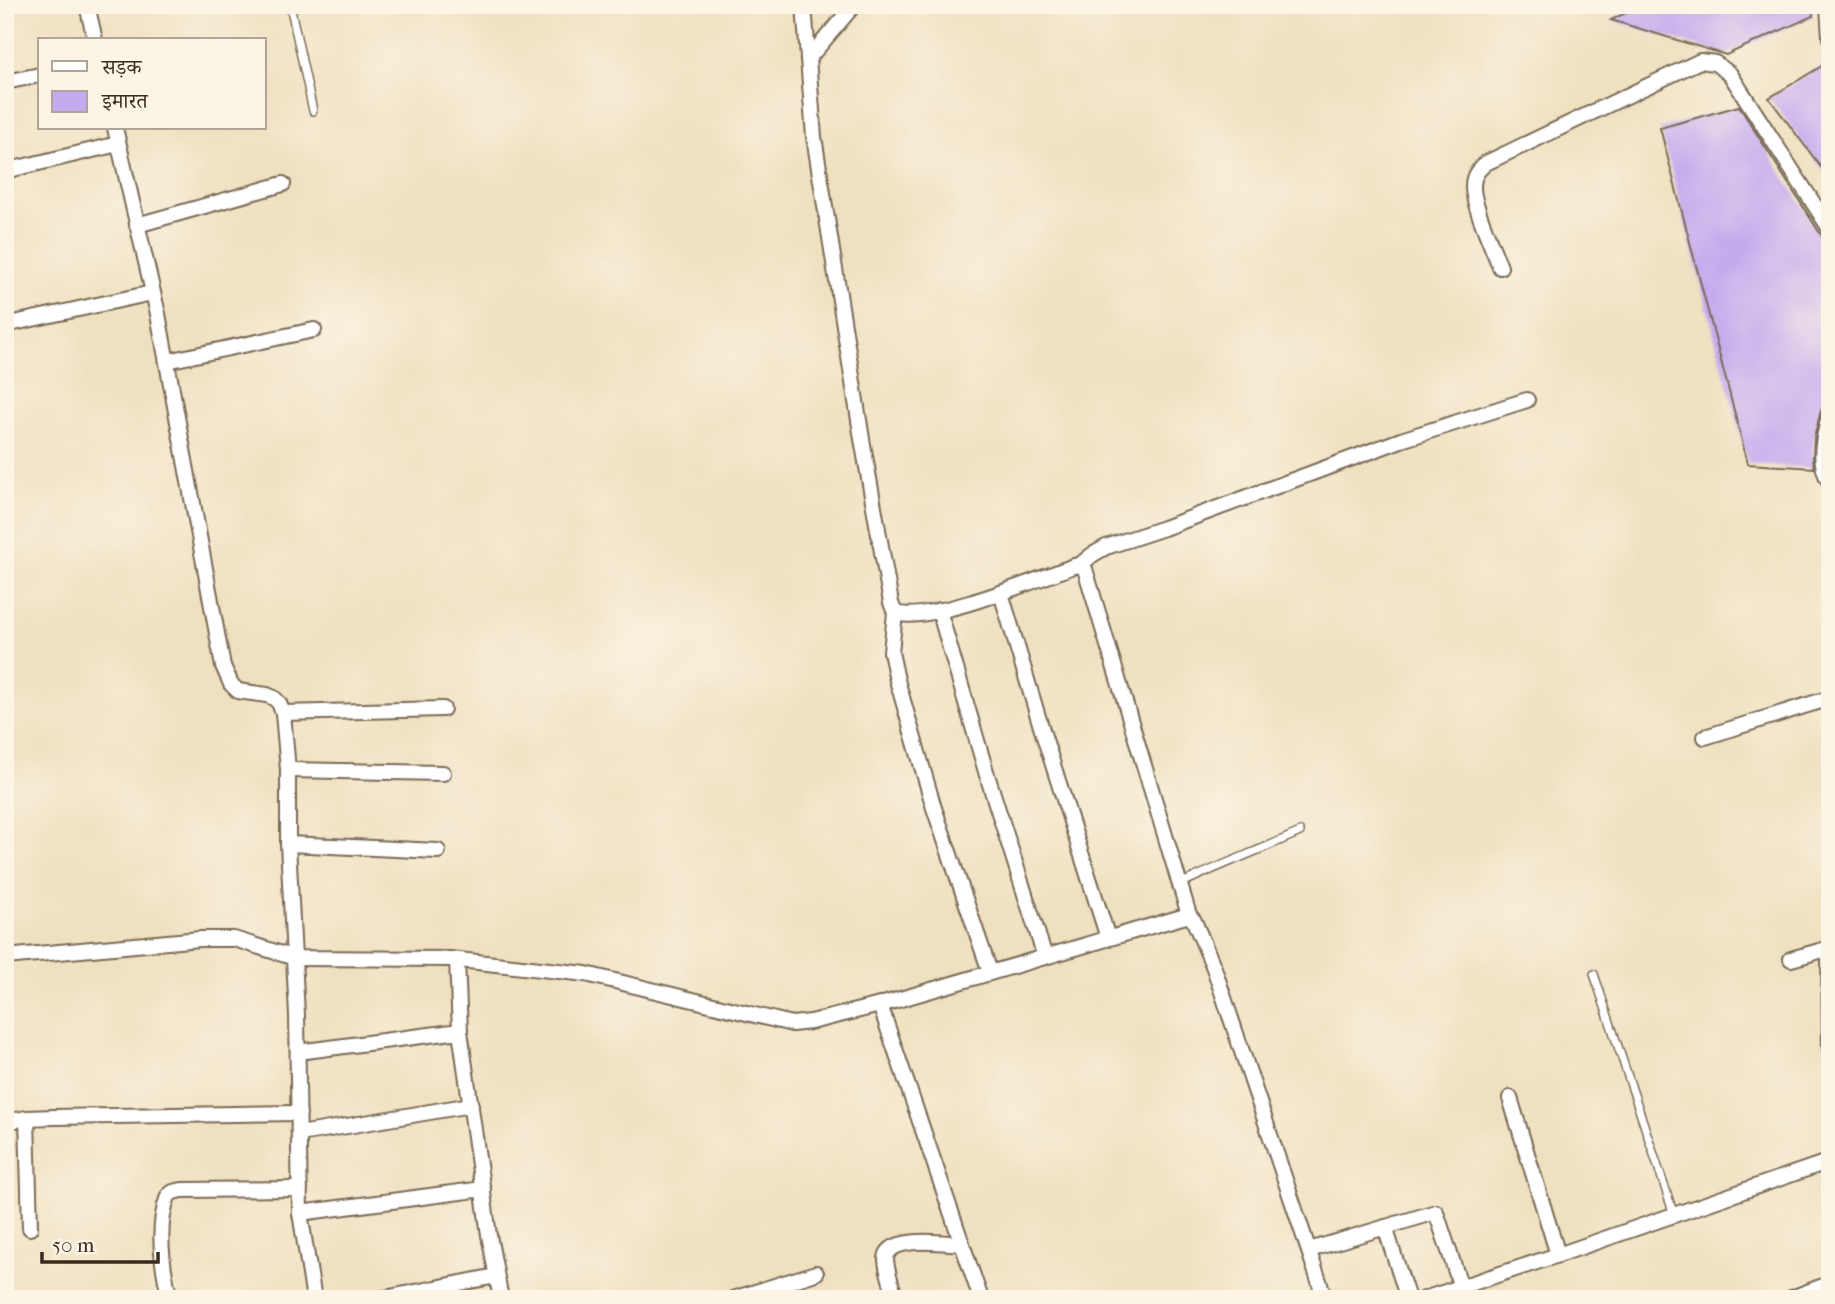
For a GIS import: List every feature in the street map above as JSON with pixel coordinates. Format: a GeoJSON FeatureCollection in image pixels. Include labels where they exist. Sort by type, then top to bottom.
{"type":"FeatureCollection","features":[{"type":"Feature","properties":{"kind":"street"},"geometry":{"type":"LineString","coordinates":[[87,5],[95,38]]}},
{"type":"Feature","properties":{"kind":"street"},"geometry":{"type":"LineString","coordinates":[[803,5],[821,188],[862,439],[895,613],[891,652],[934,808],[990,972]]}},
{"type":"Feature","properties":{"kind":"street"},"geometry":{"type":"LineString","coordinates":[[1828,5],[1830,38]]}},
{"type":"Feature","properties":{"kind":"street"},"geometry":{"type":"LineString","coordinates":[[808,59],[851,7]]}},
{"type":"Feature","properties":{"kind":"street"},"geometry":{"type":"LineString","coordinates":[[1500,267],[1475,201],[1473,186],[1476,171],[1486,163],[1700,61],[1715,63],[1730,75],[1830,229]]}},
{"type":"Feature","properties":{"kind":"street"},"geometry":{"type":"LineString","coordinates":[[5,82],[38,75]]}},
{"type":"Feature","properties":{"kind":"street"},"geometry":{"type":"LineString","coordinates":[[115,130],[167,361],[223,666],[231,684],[238,691],[274,698],[283,713],[288,770],[288,844],[295,958],[300,1213],[314,1299]]}},
{"type":"Feature","properties":{"kind":"street"},"geometry":{"type":"LineString","coordinates":[[5,171],[118,144]]}},
{"type":"Feature","properties":{"kind":"street"},"geometry":{"type":"LineString","coordinates":[[137,225],[283,184]]}},
{"type":"Feature","properties":{"kind":"street"},"geometry":{"type":"LineString","coordinates":[[5,325],[152,293]]}},
{"type":"Feature","properties":{"kind":"street"},"geometry":{"type":"LineString","coordinates":[[167,361],[314,330]]}},
{"type":"Feature","properties":{"kind":"street"},"geometry":{"type":"LineString","coordinates":[[895,613],[911,615],[939,610],[1001,593],[1080,565],[1106,547],[1401,440],[1527,400]]}},
{"type":"Feature","properties":{"kind":"street"},"geometry":{"type":"LineString","coordinates":[[1830,413],[1821,457],[1822,468],[1830,483]]}},
{"type":"Feature","properties":{"kind":"street"},"geometry":{"type":"LineString","coordinates":[[1080,565],[1088,576],[1189,915],[1214,968],[1325,1299]]}},
{"type":"Feature","properties":{"kind":"street"},"geometry":{"type":"LineString","coordinates":[[1001,593],[1108,938]]}},
{"type":"Feature","properties":{"kind":"street"},"geometry":{"type":"LineString","coordinates":[[939,610],[987,775],[1045,957]]}},
{"type":"Feature","properties":{"kind":"street"},"geometry":{"type":"LineString","coordinates":[[1705,737],[1830,698]]}},
{"type":"Feature","properties":{"kind":"street"},"geometry":{"type":"LineString","coordinates":[[283,713],[443,709]]}},
{"type":"Feature","properties":{"kind":"street"},"geometry":{"type":"LineString","coordinates":[[288,770],[443,773]]}},
{"type":"Feature","properties":{"kind":"street"},"geometry":{"type":"LineString","coordinates":[[288,844],[438,851]]}},
{"type":"Feature","properties":{"kind":"street"},"geometry":{"type":"LineString","coordinates":[[5,957],[216,938],[234,939],[295,958],[457,960],[586,974],[792,1024],[811,1022],[880,1004],[1189,915]]}},
{"type":"Feature","properties":{"kind":"street"},"geometry":{"type":"LineString","coordinates":[[1791,959],[1830,948],[1830,1052]]}},
{"type":"Feature","properties":{"kind":"street"},"geometry":{"type":"LineString","coordinates":[[457,960],[460,1031],[501,1299]]}},
{"type":"Feature","properties":{"kind":"street"},"geometry":{"type":"LineString","coordinates":[[880,1004],[981,1299]]}},
{"type":"Feature","properties":{"kind":"street"},"geometry":{"type":"LineString","coordinates":[[298,1052],[460,1031]]}},
{"type":"Feature","properties":{"kind":"street"},"geometry":{"type":"LineString","coordinates":[[1510,1098],[1558,1255]]}},
{"type":"Feature","properties":{"kind":"street"},"geometry":{"type":"LineString","coordinates":[[299,1134],[471,1105]]}},
{"type":"Feature","properties":{"kind":"street"},"geometry":{"type":"LineString","coordinates":[[5,1122],[27,1118],[299,1113]]}},
{"type":"Feature","properties":{"kind":"street"},"geometry":{"type":"LineString","coordinates":[[27,1118],[30,1228]]}},
{"type":"Feature","properties":{"kind":"street"},"geometry":{"type":"LineString","coordinates":[[1424,1299],[1830,1161]]}},
{"type":"Feature","properties":{"kind":"street"},"geometry":{"type":"LineString","coordinates":[[170,1299],[162,1254],[162,1228],[168,1196],[182,1190],[300,1189]]}},
{"type":"Feature","properties":{"kind":"street"},"geometry":{"type":"LineString","coordinates":[[300,1213],[483,1189]]}},
{"type":"Feature","properties":{"kind":"street"},"geometry":{"type":"LineString","coordinates":[[1309,1251],[1436,1212],[1461,1287]]}},
{"type":"Feature","properties":{"kind":"street"},"geometry":{"type":"LineString","coordinates":[[1385,1227],[1408,1299]]}},
{"type":"Feature","properties":{"kind":"street"},"geometry":{"type":"LineString","coordinates":[[895,1299],[886,1256],[889,1251],[897,1246],[917,1242],[962,1244]]}},
{"type":"Feature","properties":{"kind":"street"},"geometry":{"type":"LineString","coordinates":[[733,1299],[816,1273]]}},
{"type":"Feature","properties":{"kind":"street"},"geometry":{"type":"LineString","coordinates":[[380,1299],[496,1276]]}},
{"type":"Feature","properties":{"kind":"street"},"geometry":{"type":"LineString","coordinates":[[1789,1299],[1823,1286],[1828,1299]]}},
{"type":"Feature","properties":{"kind":"lane"},"geometry":{"type":"LineString","coordinates":[[290,5],[313,111]]}},
{"type":"Feature","properties":{"kind":"lane"},"geometry":{"type":"LineString","coordinates":[[1180,884],[1300,832]]}},
{"type":"Feature","properties":{"kind":"lane"},"geometry":{"type":"LineString","coordinates":[[1594,974],[1674,1215]]}},
{"type":"Feature","properties":{"kind":"building"},"geometry":{"type":"Polygon","coordinates":[[[1642,5],[1812,5],[1813,16],[1726,55],[1611,20],[1642,5]]]}},
{"type":"Feature","properties":{"kind":"building"},"geometry":{"type":"Polygon","coordinates":[[[1830,61],[1830,179],[1769,98],[1830,61]]]}},
{"type":"Feature","properties":{"kind":"building"},"geometry":{"type":"Polygon","coordinates":[[[1739,106],[1830,249],[1830,358],[1824,406],[1814,438],[1814,468],[1748,464],[1660,128],[1739,106]]]}}]}
